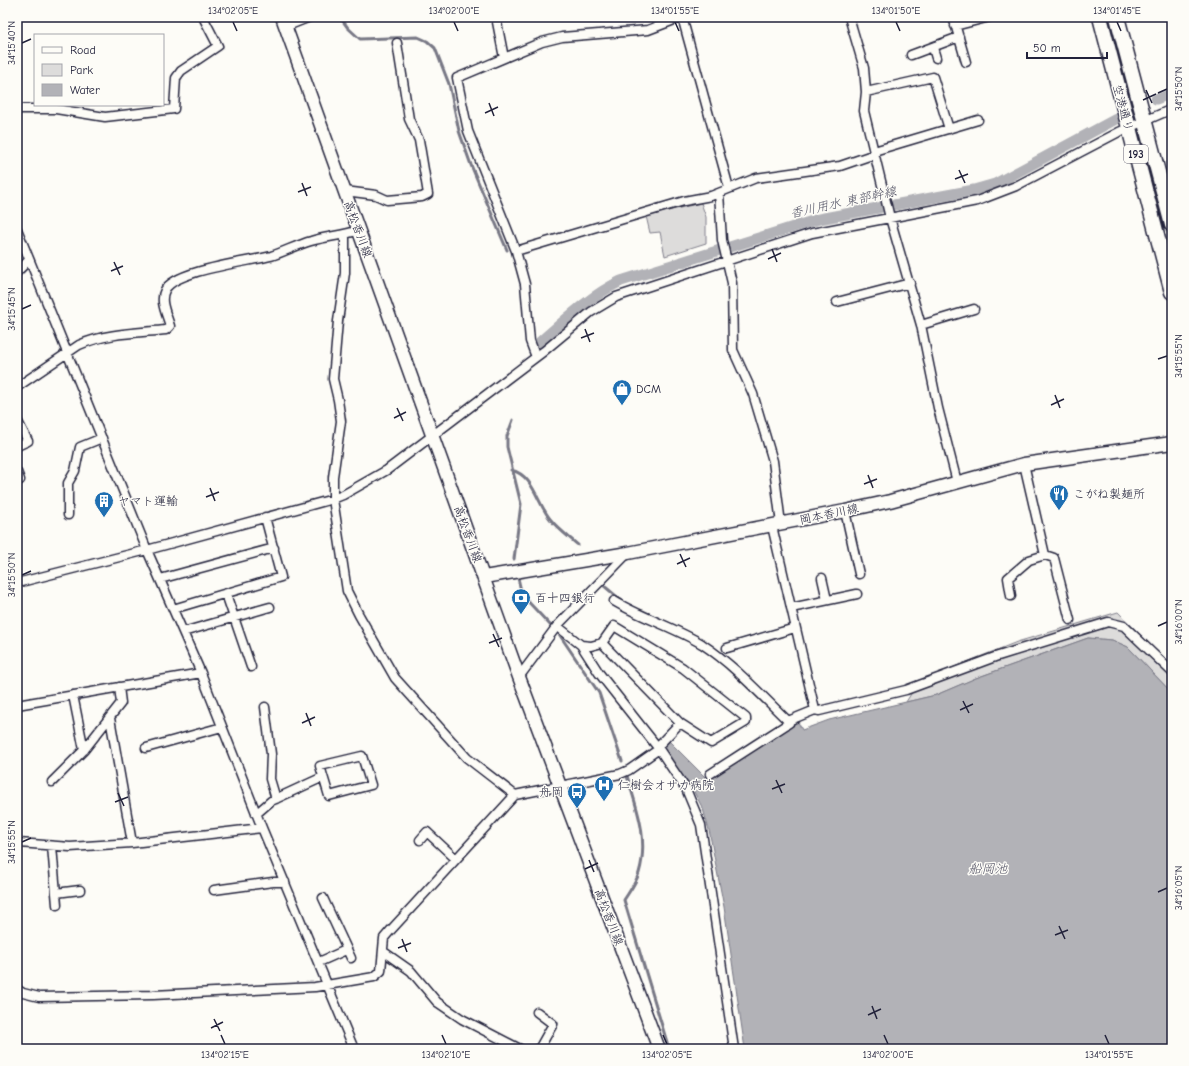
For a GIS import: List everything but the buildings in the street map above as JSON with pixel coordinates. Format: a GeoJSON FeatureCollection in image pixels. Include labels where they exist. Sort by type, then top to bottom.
{"type":"FeatureCollection","features":[{"type":"Feature","properties":{"kind":"highway","name":"空港通り"},"geometry":{"type":"LineString","coordinates":[[1100,17],[1172,292]]}},
{"type":"Feature","properties":{"kind":"highway","name":"空港通り"},"geometry":{"type":"LineString","coordinates":[[1117,17],[1172,225]]}},
{"type":"Feature","properties":{"kind":"main road","name":"高松香川線"},"geometry":{"type":"LineString","coordinates":[[284,22],[519,677],[659,1049]]}},
{"type":"Feature","properties":{"kind":"main road","name":"岡本香川線"},"geometry":{"type":"LineString","coordinates":[[484,577],[628,553],[890,502],[1024,464],[1172,443]]}},
{"type":"Feature","properties":{"kind":"street"},"geometry":{"type":"LineString","coordinates":[[17,109],[56,109],[105,117],[174,109],[176,78],[181,71],[218,46],[203,17]]}},
{"type":"Feature","properties":{"kind":"street"},"geometry":{"type":"LineString","coordinates":[[284,22],[310,17]]}},
{"type":"Feature","properties":{"kind":"street"},"geometry":{"type":"LineString","coordinates":[[496,17],[504,58]]}},
{"type":"Feature","properties":{"kind":"street"},"geometry":{"type":"LineString","coordinates":[[536,357],[530,341],[525,284],[516,252],[468,132],[456,78],[542,42],[562,36],[648,30],[682,17],[729,188]]}},
{"type":"Feature","properties":{"kind":"street"},"geometry":{"type":"LineString","coordinates":[[953,17],[966,62]]}},
{"type":"Feature","properties":{"kind":"street"},"geometry":{"type":"LineString","coordinates":[[955,26],[990,17]]}},
{"type":"Feature","properties":{"kind":"street"},"geometry":{"type":"LineString","coordinates":[[852,18],[864,68],[866,92],[864,111],[888,210],[921,325],[938,408],[957,482]]}},
{"type":"Feature","properties":{"kind":"street"},"geometry":{"type":"LineString","coordinates":[[911,55],[959,37]]}},
{"type":"Feature","properties":{"kind":"street"},"geometry":{"type":"LineString","coordinates":[[345,191],[376,195],[387,200],[422,197],[428,194],[420,140],[409,119],[397,43]]}},
{"type":"Feature","properties":{"kind":"street"},"geometry":{"type":"LineString","coordinates":[[933,48],[936,58]]}},
{"type":"Feature","properties":{"kind":"street"},"geometry":{"type":"LineString","coordinates":[[866,92],[933,76],[949,129]]}},
{"type":"Feature","properties":{"kind":"street"},"geometry":{"type":"LineString","coordinates":[[17,583],[147,550],[333,499],[388,470],[433,434],[536,357],[591,312],[616,297],[812,233],[888,210],[958,206],[996,194],[1129,128],[1172,109]]}},
{"type":"Feature","properties":{"kind":"street"},"geometry":{"type":"LineString","coordinates":[[516,252],[614,221],[719,192],[756,178],[840,166],[875,152],[978,120]]}},
{"type":"Feature","properties":{"kind":"street"},"geometry":{"type":"LineString","coordinates":[[719,192],[722,240],[728,260],[732,283],[733,350],[753,394],[773,461],[777,525],[791,608],[815,710]]}},
{"type":"Feature","properties":{"kind":"street"},"geometry":{"type":"LineString","coordinates":[[17,229],[147,550],[201,673],[256,814],[354,1049]]}},
{"type":"Feature","properties":{"kind":"street"},"geometry":{"type":"LineString","coordinates":[[17,387],[68,354],[79,345],[90,340],[111,335],[166,330],[170,326],[162,298],[165,290],[171,283],[190,274],[271,256],[312,240],[345,235],[359,230]]}},
{"type":"Feature","properties":{"kind":"street"},"geometry":{"type":"LineString","coordinates":[[345,235],[345,273],[333,379],[338,400],[340,421],[333,477],[333,499],[347,591],[395,678],[467,758],[515,795]]}},
{"type":"Feature","properties":{"kind":"street"},"geometry":{"type":"LineString","coordinates":[[17,272],[29,260]]}},
{"type":"Feature","properties":{"kind":"street"},"geometry":{"type":"LineString","coordinates":[[837,302],[910,284]]}},
{"type":"Feature","properties":{"kind":"street"},"geometry":{"type":"LineString","coordinates":[[921,325],[974,309]]}},
{"type":"Feature","properties":{"kind":"street"},"geometry":{"type":"LineString","coordinates":[[17,420],[28,441],[17,446]]}},
{"type":"Feature","properties":{"kind":"street"},"geometry":{"type":"LineString","coordinates":[[68,515],[68,483],[75,471],[80,447],[102,438]]}},
{"type":"Feature","properties":{"kind":"street"},"geometry":{"type":"LineString","coordinates":[[1024,464],[1045,555]]}},
{"type":"Feature","properties":{"kind":"street"},"geometry":{"type":"LineString","coordinates":[[845,511],[859,574]]}},
{"type":"Feature","properties":{"kind":"street"},"geometry":{"type":"LineString","coordinates":[[173,609],[281,577],[265,517]]}},
{"type":"Feature","properties":{"kind":"street"},"geometry":{"type":"LineString","coordinates":[[160,579],[274,548]]}},
{"type":"Feature","properties":{"kind":"street"},"geometry":{"type":"LineString","coordinates":[[519,677],[557,626],[628,553]]}},
{"type":"Feature","properties":{"kind":"street"},"geometry":{"type":"LineString","coordinates":[[1011,596],[1008,578],[1029,560],[1045,555],[1054,558],[1070,620]]}},
{"type":"Feature","properties":{"kind":"street"},"geometry":{"type":"LineString","coordinates":[[822,578],[827,600]]}},
{"type":"Feature","properties":{"kind":"street"},"geometry":{"type":"LineString","coordinates":[[226,594],[251,668]]}},
{"type":"Feature","properties":{"kind":"street"},"geometry":{"type":"LineString","coordinates":[[791,608],[857,594]]}},
{"type":"Feature","properties":{"kind":"street"},"geometry":{"type":"LineString","coordinates":[[614,601],[625,608],[667,625],[702,645],[745,680],[788,721]]}},
{"type":"Feature","properties":{"kind":"street"},"geometry":{"type":"LineString","coordinates":[[183,632],[270,608]]}},
{"type":"Feature","properties":{"kind":"street"},"geometry":{"type":"LineString","coordinates":[[710,774],[789,723],[788,721],[815,710],[819,711],[906,690],[995,656],[1108,622],[1124,626],[1134,633],[1172,672]]}},
{"type":"Feature","properties":{"kind":"street"},"geometry":{"type":"LineString","coordinates":[[557,626],[581,645],[599,673],[659,748],[686,789],[701,826],[734,1049]]}},
{"type":"Feature","properties":{"kind":"street"},"geometry":{"type":"LineString","coordinates":[[581,645],[591,646],[602,643],[614,626],[683,668],[746,718],[746,722],[711,743],[680,723],[602,643]]}},
{"type":"Feature","properties":{"kind":"street"},"geometry":{"type":"LineString","coordinates":[[727,648],[796,628]]}},
{"type":"Feature","properties":{"kind":"street"},"geometry":{"type":"LineString","coordinates":[[17,705],[201,673]]}},
{"type":"Feature","properties":{"kind":"street"},"geometry":{"type":"LineString","coordinates":[[52,782],[84,750],[121,703],[119,687]]}},
{"type":"Feature","properties":{"kind":"street"},"geometry":{"type":"LineString","coordinates":[[72,695],[84,750]]}},
{"type":"Feature","properties":{"kind":"street"},"geometry":{"type":"LineString","coordinates":[[265,707],[271,754],[270,779],[276,800]]}},
{"type":"Feature","properties":{"kind":"street"},"geometry":{"type":"LineString","coordinates":[[110,718],[132,843]]}},
{"type":"Feature","properties":{"kind":"street"},"geometry":{"type":"LineString","coordinates":[[17,989],[23,993],[39,997],[120,996],[315,987],[374,977],[381,971],[384,952],[384,938],[515,795],[620,774],[629,770],[659,748],[658,746],[680,723]]}},
{"type":"Feature","properties":{"kind":"street"},"geometry":{"type":"LineString","coordinates":[[146,748],[222,727]]}},
{"type":"Feature","properties":{"kind":"street"},"geometry":{"type":"LineString","coordinates":[[362,756],[371,784],[329,796],[323,777],[320,766],[362,756]]}},
{"type":"Feature","properties":{"kind":"street"},"geometry":{"type":"LineString","coordinates":[[256,814],[276,800],[323,777]]}},
{"type":"Feature","properties":{"kind":"street"},"geometry":{"type":"LineString","coordinates":[[18,844],[70,847],[132,843],[262,828]]}},
{"type":"Feature","properties":{"kind":"street"},"geometry":{"type":"LineString","coordinates":[[420,840],[427,832],[456,859]]}},
{"type":"Feature","properties":{"kind":"street"},"geometry":{"type":"LineString","coordinates":[[52,846],[57,905]]}},
{"type":"Feature","properties":{"kind":"street"},"geometry":{"type":"LineString","coordinates":[[214,890],[285,882]]}},
{"type":"Feature","properties":{"kind":"street"},"geometry":{"type":"LineString","coordinates":[[56,893],[80,890]]}},
{"type":"Feature","properties":{"kind":"street"},"geometry":{"type":"LineString","coordinates":[[323,898],[351,958]]}},
{"type":"Feature","properties":{"kind":"street"},"geometry":{"type":"LineString","coordinates":[[319,962],[346,950]]}},
{"type":"Feature","properties":{"kind":"street"},"geometry":{"type":"LineString","coordinates":[[384,952],[411,971],[437,1002],[462,1019],[520,1049]]}},
{"type":"Feature","properties":{"kind":"street"},"geometry":{"type":"LineString","coordinates":[[537,1012],[552,1024],[539,1049]]}},
{"type":"Feature","properties":{"kind":"green space"},"geometry":{"type":"Polygon","coordinates":[[[701,203],[706,217],[706,243],[665,256],[660,232],[650,233],[646,216],[701,203]]]}},
{"type":"Feature","properties":{"kind":"green space"},"geometry":{"type":"Polygon","coordinates":[[[1118,612],[1172,667],[1172,693],[1128,647],[1112,640],[1088,638],[976,678],[936,695],[906,702],[919,681],[1017,642],[1118,612]]]}},
{"type":"Feature","properties":{"kind":"water","name":"船岡池"},"geometry":{"type":"Polygon","coordinates":[[[1088,638],[1112,640],[1128,647],[1172,693],[1172,1049],[745,1049],[724,907],[709,830],[703,809],[693,790],[662,747],[669,741],[706,778],[797,720],[802,730],[829,720],[936,695],[976,678],[1088,638]]]}},
{"type":"Feature","properties":{"kind":"waterway"},"geometry":{"type":"LineString","coordinates":[[340,17],[348,28],[360,39],[418,37],[427,41],[435,48],[449,84],[459,131],[471,165],[507,250]]}},
{"type":"Feature","properties":{"kind":"waterway","name":"香川用水 東部幹線"},"geometry":{"type":"LineString","coordinates":[[1156,99],[1172,93]]}},
{"type":"Feature","properties":{"kind":"waterway","name":"香川用水 東部幹線"},"geometry":{"type":"LineString","coordinates":[[539,343],[588,301],[621,281],[819,219],[974,190],[995,184],[1116,119]]}},
{"type":"Feature","properties":{"kind":"waterway"},"geometry":{"type":"LineString","coordinates":[[513,420],[507,436],[507,447],[521,504],[514,559]]}},
{"type":"Feature","properties":{"kind":"waterway"},"geometry":{"type":"LineString","coordinates":[[511,470],[519,473],[525,478],[551,520],[560,530],[578,545]]}},
{"type":"Feature","properties":{"kind":"waterway"},"geometry":{"type":"LineString","coordinates":[[518,578],[522,595],[550,625]]}},
{"type":"Feature","properties":{"kind":"waterway"},"geometry":{"type":"LineString","coordinates":[[603,585],[622,601]]}},
{"type":"Feature","properties":{"kind":"waterway"},"geometry":{"type":"LineString","coordinates":[[643,611],[681,629]]}},
{"type":"Feature","properties":{"kind":"waterway"},"geometry":{"type":"LineString","coordinates":[[559,634],[599,693],[622,761]]}},
{"type":"Feature","properties":{"kind":"waterway"},"geometry":{"type":"LineString","coordinates":[[627,776],[638,812],[643,848],[638,877],[624,900],[669,1049]]}},
{"type":"Feature","properties":{"kind":"place","name":"DCM"},"geometry":{"type":"Point","coordinates":[622,406]}},
{"type":"Feature","properties":{"kind":"place","name":"こがね製麺所"},"geometry":{"type":"Point","coordinates":[1059,511]}},
{"type":"Feature","properties":{"kind":"place","name":"ヤマト運輸"},"geometry":{"type":"Point","coordinates":[104,518]}},
{"type":"Feature","properties":{"kind":"place","name":"百十四銀行"},"geometry":{"type":"Point","coordinates":[521,615]}},
{"type":"Feature","properties":{"kind":"place","name":"仁樹会オサカ病院"},"geometry":{"type":"Point","coordinates":[604,802]}},
{"type":"Feature","properties":{"kind":"place","name":"舟岡"},"geometry":{"type":"Point","coordinates":[577,809]}}]}
